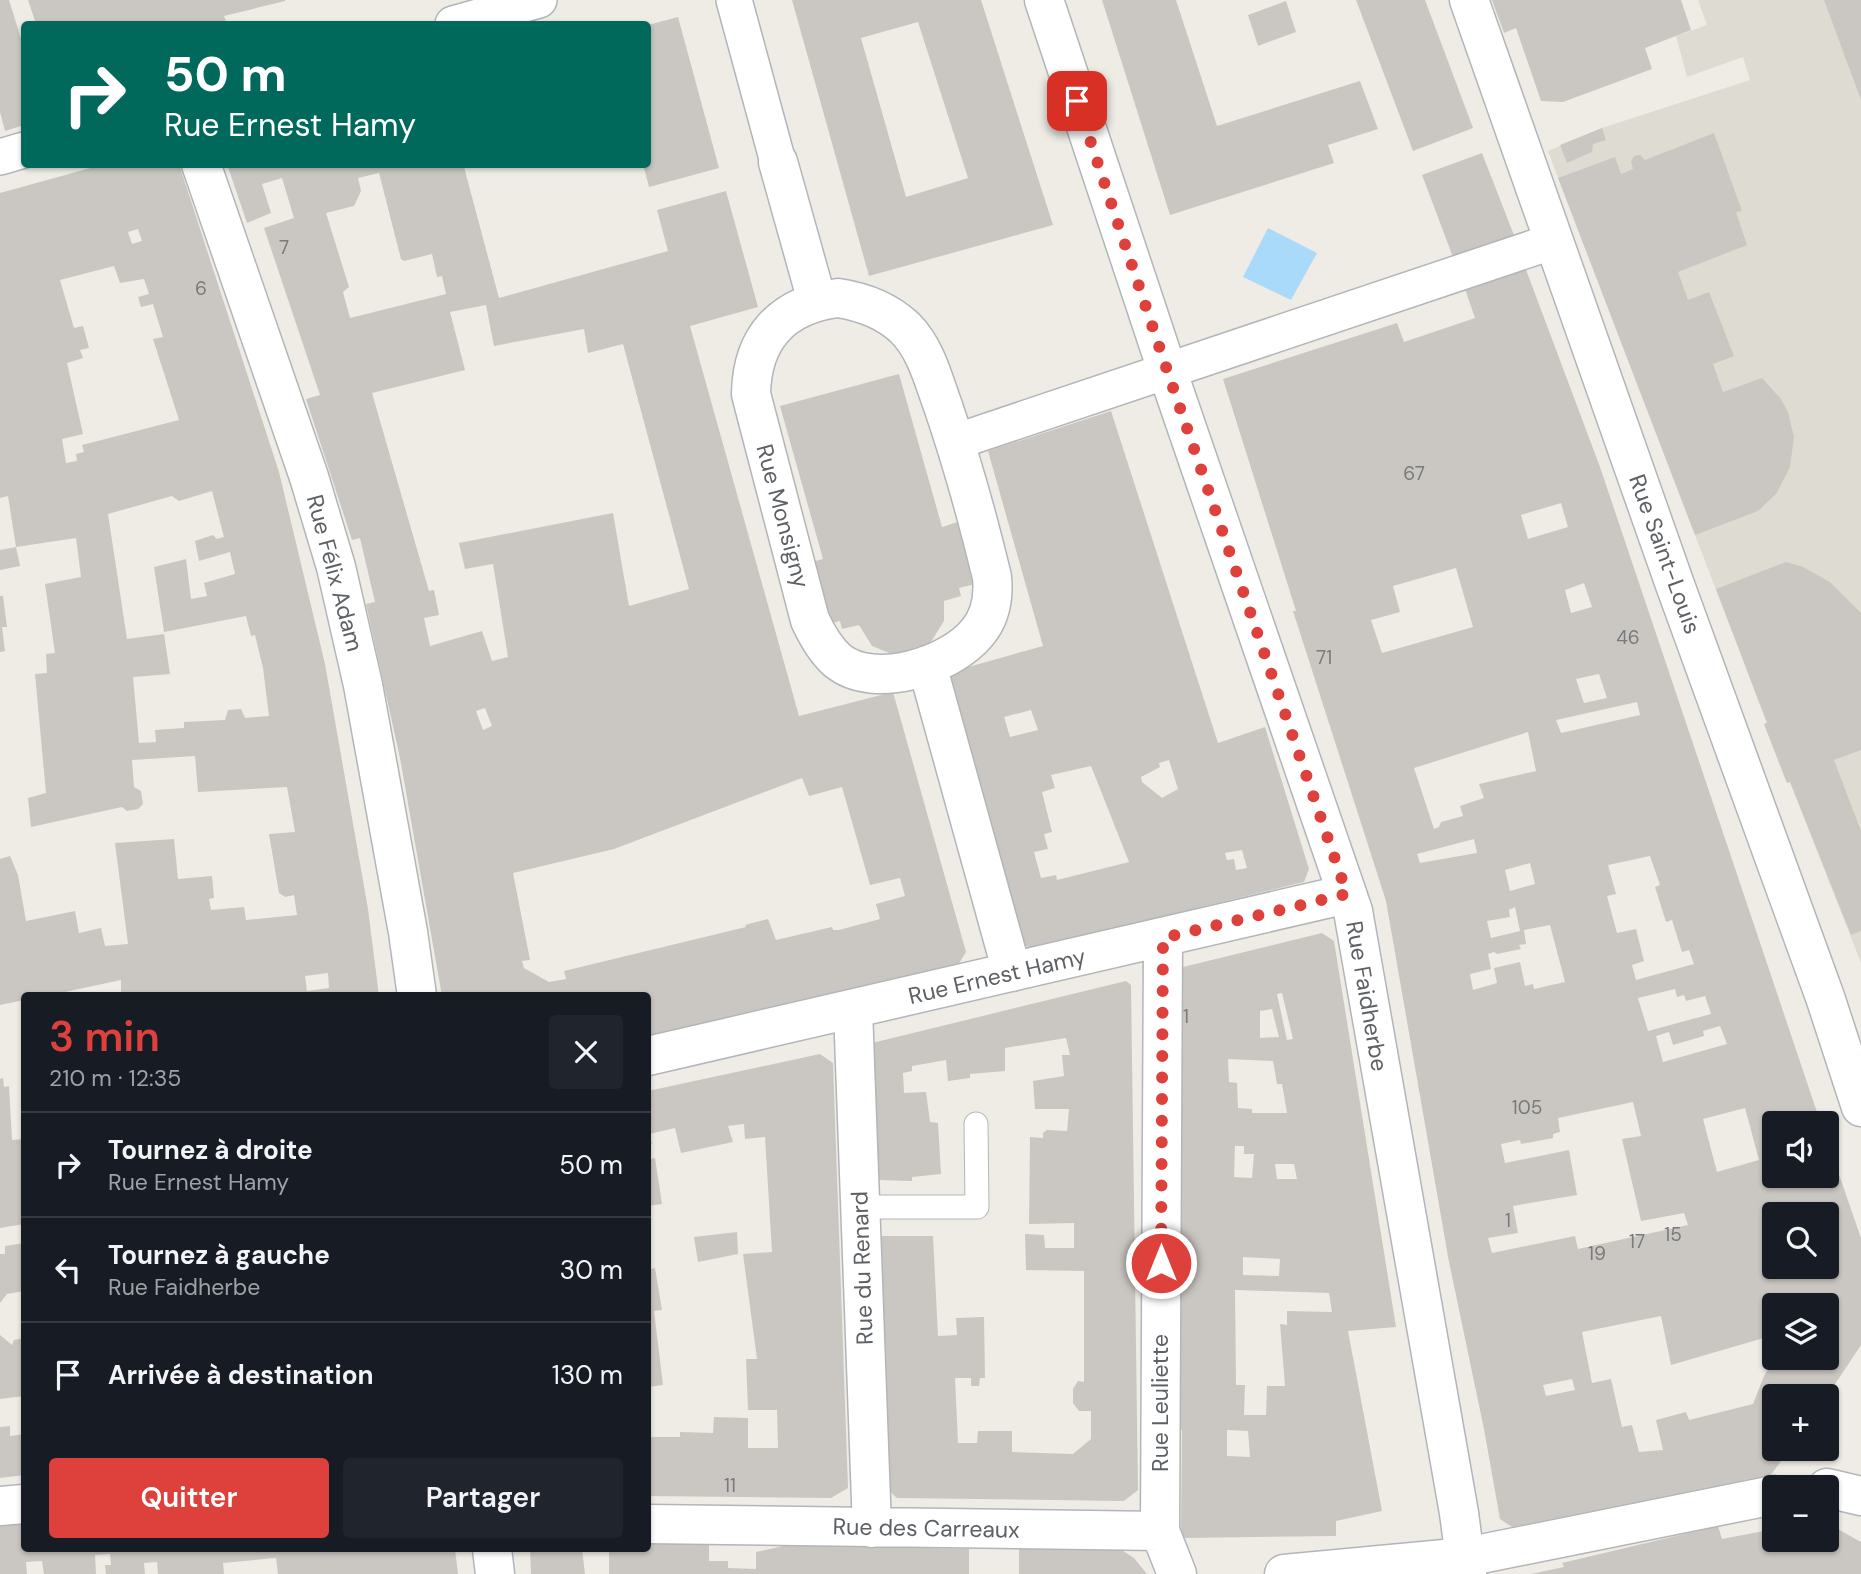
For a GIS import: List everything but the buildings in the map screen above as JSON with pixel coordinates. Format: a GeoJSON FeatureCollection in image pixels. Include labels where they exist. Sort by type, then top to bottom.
{"type":"FeatureCollection","features":[{"type":"Feature","properties":{"kind":"street"},"geometry":{"type":"LineString","coordinates":[[464,21],[539,0]]}},
{"type":"Feature","properties":{"kind":"street"},"geometry":{"type":"LineString","coordinates":[[734,0],[817,300]]}},
{"type":"Feature","properties":{"kind":"street","name":"Rue Faidherbe"},"geometry":{"type":"LineString","coordinates":[[1044,0],[1168,373],[1347,894],[1357,931],[1466,1565]]}},
{"type":"Feature","properties":{"kind":"street","name":"Rue Saint-Louis"},"geometry":{"type":"LineString","coordinates":[[1469,0],[1674,582],[1825,997],[1861,1107]]}},
{"type":"Feature","properties":{"kind":"street"},"geometry":{"type":"LineString","coordinates":[[0,157],[21,151]]}},
{"type":"Feature","properties":{"kind":"street","name":"Rue Félix Adam"},"geometry":{"type":"LineString","coordinates":[[202,168],[309,477],[336,567],[365,699],[416,992]]}},
{"type":"Feature","properties":{"kind":"street"},"geometry":{"type":"LineString","coordinates":[[955,442],[1168,373],[1554,241]]}},
{"type":"Feature","properties":{"kind":"street","name":"Rue Monsigny"},"geometry":{"type":"LineString","coordinates":[[817,300],[857,300],[892,317],[907,330],[928,365],[955,442],[992,577],[994,594],[988,613],[979,632],[952,653],[927,665],[886,674],[853,669],[838,661],[828,650],[810,620],[751,394],[751,371],[760,346],[776,325],[794,310],[817,300]]}},
{"type":"Feature","properties":{"kind":"street"},"geometry":{"type":"LineString","coordinates":[[927,665],[1012,972]]}},
{"type":"Feature","properties":{"kind":"street","name":"Rue Ernest Hamy"},"geometry":{"type":"LineString","coordinates":[[651,1055],[1347,894]]}},
{"type":"Feature","properties":{"kind":"street","name":"Rue Leuliette"},"geometry":{"type":"LineString","coordinates":[[1160,1531],[1163,938]]}},
{"type":"Feature","properties":{"kind":"street","name":"Rue du Renard"},"geometry":{"type":"LineString","coordinates":[[853,1009],[872,1528]]}},
{"type":"Feature","properties":{"kind":"street"},"geometry":{"type":"LineString","coordinates":[[1839,1491],[1861,1496]]}},
{"type":"Feature","properties":{"kind":"street"},"geometry":{"type":"LineString","coordinates":[[1284,1574],[1466,1565],[1762,1498]]}},
{"type":"Feature","properties":{"kind":"street"},"geometry":{"type":"LineString","coordinates":[[0,1506],[21,1504]]}},
{"type":"Feature","properties":{"kind":"street","name":"Rue des Carreaux"},"geometry":{"type":"LineString","coordinates":[[651,1524],[1160,1531]]}},
{"type":"Feature","properties":{"kind":"street"},"geometry":{"type":"LineString","coordinates":[[1160,1531],[1177,1574]]}},
{"type":"Feature","properties":{"kind":"street"},"geometry":{"type":"LineString","coordinates":[[492,1552],[495,1574]]}},
{"type":"Feature","properties":{"kind":"lane"},"geometry":{"type":"LineString","coordinates":[[860,1207],[977,1207],[976,1124]]}},
{"type":"Feature","properties":{"kind":"shaded area"},"geometry":{"type":"Polygon","coordinates":[[[1698,0],[1861,0],[1861,963],[1790,782],[1787,783],[1764,724],[1767,723],[1548,151],[1602,128],[1750,80],[1743,57],[1687,77],[1676,36],[1707,25],[1698,0]]]}},
{"type":"Feature","properties":{"kind":"water"},"geometry":{"type":"Polygon","coordinates":[[[1268,228],[1317,253],[1291,300],[1243,277],[1268,228]]]}},
{"type":"Feature","properties":{"kind":"route"},"geometry":{"type":"LineString","coordinates":[[1077,101],[1347,894],[1163,938],[1161,1263]]}}]}
